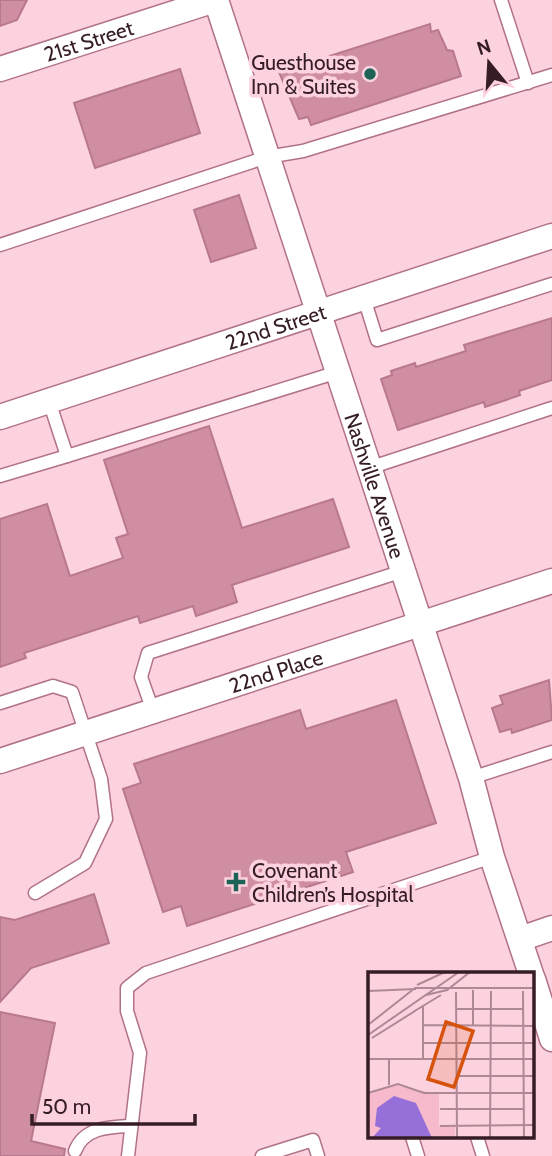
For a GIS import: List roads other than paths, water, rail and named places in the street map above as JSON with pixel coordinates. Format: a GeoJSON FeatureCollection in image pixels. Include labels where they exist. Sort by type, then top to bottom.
{"type":"FeatureCollection","features":[{"type":"Feature","properties":{"kind":"street","name":"21st Street"},"geometry":{"type":"LineString","coordinates":[[0,69],[216,0]]}},
{"type":"Feature","properties":{"kind":"street","name":"Nashville Avenue"},"geometry":{"type":"LineString","coordinates":[[216,0],[471,778],[492,857],[530,972]]}},
{"type":"Feature","properties":{"kind":"street","name":"22nd Street"},"geometry":{"type":"LineString","coordinates":[[0,417],[552,236]]}},
{"type":"Feature","properties":{"kind":"street","name":"22nd Place"},"geometry":{"type":"LineString","coordinates":[[0,761],[552,581]]}},
{"type":"Feature","properties":{"kind":"street"},"geometry":{"type":"LineString","coordinates":[[520,939],[552,928]]}},
{"type":"Feature","properties":{"kind":"street"},"geometry":{"type":"LineString","coordinates":[[534,982],[552,1039]]}},
{"type":"Feature","properties":{"kind":"lane"},"geometry":{"type":"LineString","coordinates":[[501,0],[528,83]]}},
{"type":"Feature","properties":{"kind":"lane"},"geometry":{"type":"LineString","coordinates":[[0,245],[267,157],[303,151],[552,75]]}},
{"type":"Feature","properties":{"kind":"lane"},"geometry":{"type":"LineString","coordinates":[[364,298],[377,340],[552,284]]}},
{"type":"Feature","properties":{"kind":"lane"},"geometry":{"type":"LineString","coordinates":[[0,476],[338,372]]}},
{"type":"Feature","properties":{"kind":"lane"},"geometry":{"type":"LineString","coordinates":[[49,401],[67,456]]}},
{"type":"Feature","properties":{"kind":"lane"},"geometry":{"type":"LineString","coordinates":[[369,468],[552,408]]}},
{"type":"Feature","properties":{"kind":"lane"},"geometry":{"type":"LineString","coordinates":[[153,711],[141,677],[148,653],[403,571]]}},
{"type":"Feature","properties":{"kind":"lane"},"geometry":{"type":"LineString","coordinates":[[0,703],[53,686],[72,692],[101,779],[106,819],[85,863],[35,893]]}},
{"type":"Feature","properties":{"kind":"lane"},"geometry":{"type":"LineString","coordinates":[[471,778],[552,752]]}},
{"type":"Feature","properties":{"kind":"lane"},"geometry":{"type":"LineString","coordinates":[[128,1156],[140,1053],[127,1011],[127,988],[146,973],[492,857]]}},
{"type":"Feature","properties":{"kind":"lane"},"geometry":{"type":"LineString","coordinates":[[75,1151],[80,1139],[92,1132],[130,1126]]}},
{"type":"Feature","properties":{"kind":"lane"},"geometry":{"type":"LineString","coordinates":[[412,1138],[418,1156]]}},
{"type":"Feature","properties":{"kind":"lane"},"geometry":{"type":"LineString","coordinates":[[477,1138],[483,1156]]}},
{"type":"Feature","properties":{"kind":"lane"},"geometry":{"type":"LineString","coordinates":[[262,1156],[313,1140],[318,1156]]}},
{"type":"Feature","properties":{"kind":"place","name":"Guesthouse Inn & Suites"},"geometry":{"type":"Point","coordinates":[370,74]}},
{"type":"Feature","properties":{"kind":"place","name":"Covenant Children’s Hospital"},"geometry":{"type":"Point","coordinates":[236,882]}}]}
